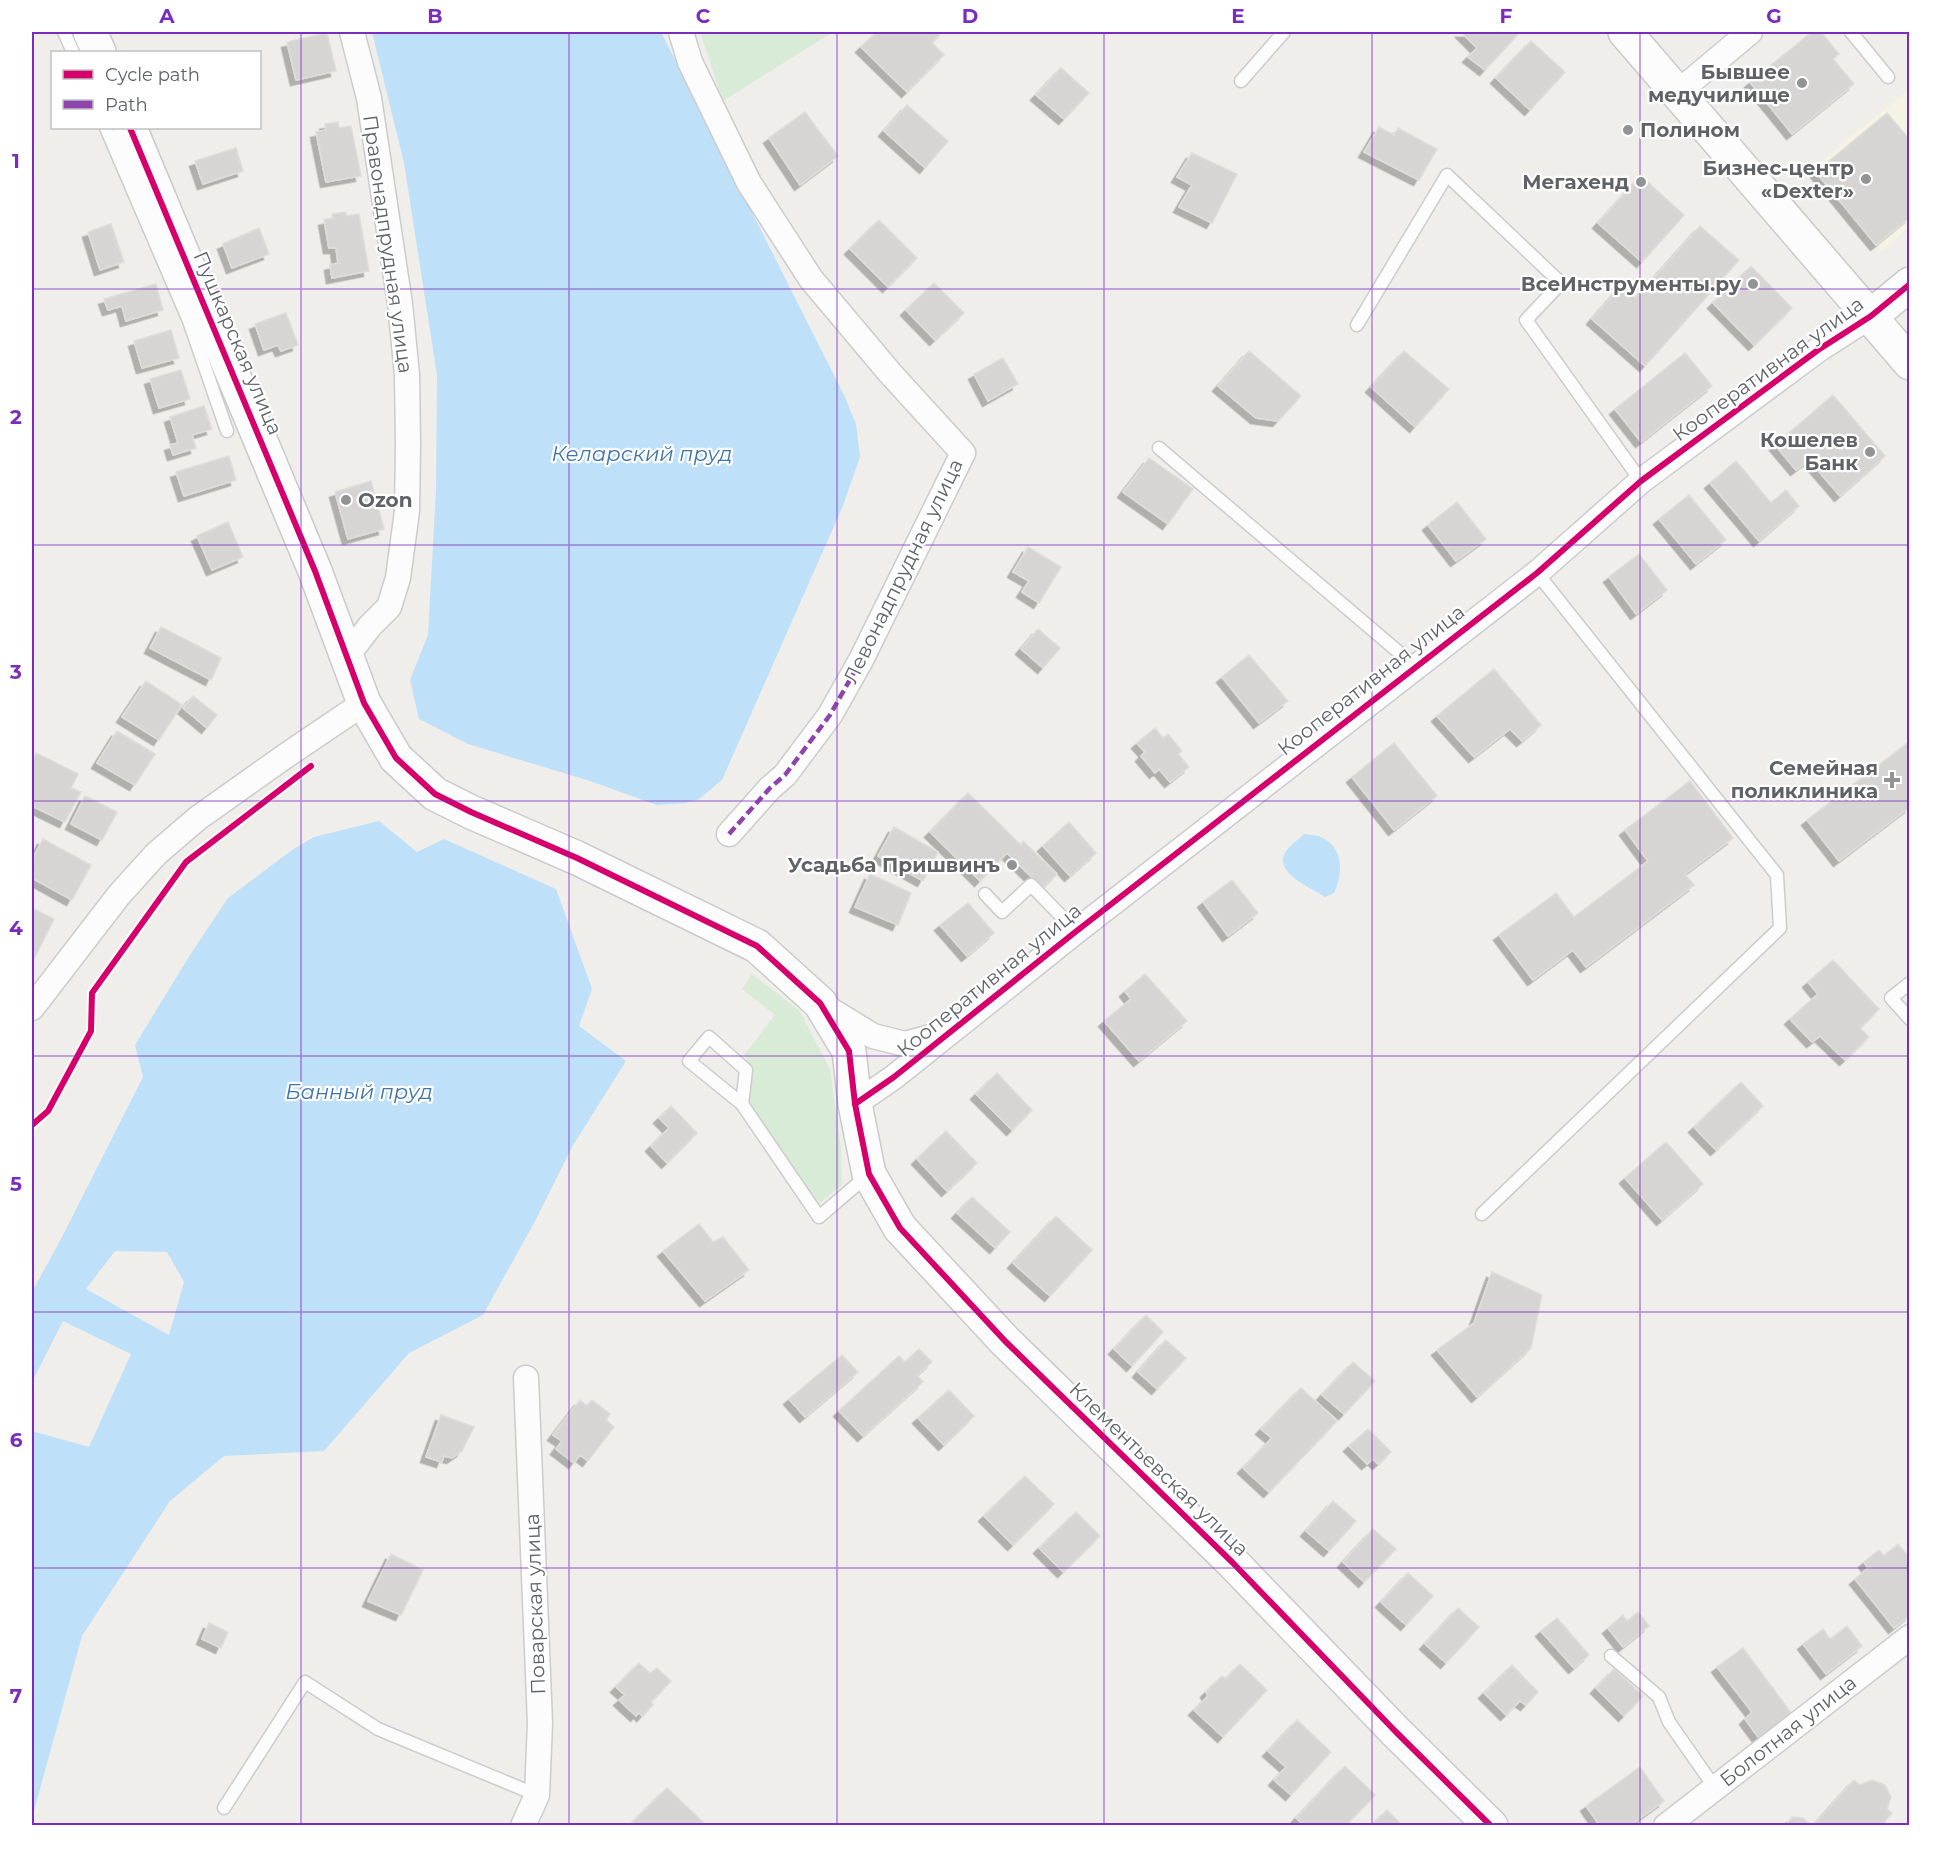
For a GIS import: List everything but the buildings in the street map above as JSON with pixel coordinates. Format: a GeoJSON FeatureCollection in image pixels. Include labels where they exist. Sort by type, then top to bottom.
{"type":"FeatureCollection","features":[{"type":"Feature","properties":{"kind":"street"},"geometry":{"type":"LineString","coordinates":[[90,32],[99,51]]}},
{"type":"Feature","properties":{"kind":"street","name":"Правонадпрудная улица"},"geometry":{"type":"LineString","coordinates":[[347,656],[388,607],[398,578],[407,511],[408,456],[407,375],[400,304],[369,98],[352,32]]}},
{"type":"Feature","properties":{"kind":"street","name":"Левонадпрудная улица"},"geometry":{"type":"LineString","coordinates":[[681,32],[690,62],[749,183],[811,279],[890,373],[963,453],[861,660],[830,715],[785,774],[729,834]]}},
{"type":"Feature","properties":{"kind":"street"},"geometry":{"type":"LineString","coordinates":[[1625,32],[1910,363]]}},
{"type":"Feature","properties":{"kind":"street"},"geometry":{"type":"LineString","coordinates":[[1677,93],[1750,32]]}},
{"type":"Feature","properties":{"kind":"street","name":"Пушкарская улица"},"geometry":{"type":"LineString","coordinates":[[130,129],[315,571],[364,703]]}},
{"type":"Feature","properties":{"kind":"street","name":"Кооперативная улица"},"geometry":{"type":"LineString","coordinates":[[855,1104],[894,1077],[1074,933],[1537,573],[1641,481],[1818,350],[1871,316],[1910,284]]}},
{"type":"Feature","properties":{"kind":"street"},"geometry":{"type":"LineString","coordinates":[[32,1008],[119,895],[156,854],[198,819],[364,703]]}},
{"type":"Feature","properties":{"kind":"street","name":"Клементьевская улица"},"geometry":{"type":"LineString","coordinates":[[364,703],[396,758],[435,794],[577,858],[757,946],[820,1003],[849,1052],[855,1104],[869,1174],[900,1228],[1005,1341],[1232,1562],[1396,1732],[1491,1826]]}},
{"type":"Feature","properties":{"kind":"street"},"geometry":{"type":"LineString","coordinates":[[820,1003],[873,1036],[905,1044],[922,1041],[953,1030]]}},
{"type":"Feature","properties":{"kind":"street","name":"Поварская улица"},"geometry":{"type":"LineString","coordinates":[[523,1826],[537,1795],[540,1723],[526,1378]]}},
{"type":"Feature","properties":{"kind":"street","name":"Болотная улица"},"geometry":{"type":"LineString","coordinates":[[1666,1826],[1910,1637]]}},
{"type":"Feature","properties":{"kind":"lane"},"geometry":{"type":"LineString","coordinates":[[64,32],[73,51]]}},
{"type":"Feature","properties":{"kind":"lane"},"geometry":{"type":"LineString","coordinates":[[1241,81],[1284,32]]}},
{"type":"Feature","properties":{"kind":"lane"},"geometry":{"type":"LineString","coordinates":[[1851,32],[1888,77]]}},
{"type":"Feature","properties":{"kind":"lane"},"geometry":{"type":"LineString","coordinates":[[106,129],[189,321],[227,431]]}},
{"type":"Feature","properties":{"kind":"lane"},"geometry":{"type":"LineString","coordinates":[[1357,325],[1447,175],[1561,283],[1526,320],[1641,481]]}},
{"type":"Feature","properties":{"kind":"lane"},"geometry":{"type":"LineString","coordinates":[[1159,448],[1415,666]]}},
{"type":"Feature","properties":{"kind":"lane"},"geometry":{"type":"LineString","coordinates":[[1482,1214],[1780,928],[1777,875],[1537,573]]}},
{"type":"Feature","properties":{"kind":"lane"},"geometry":{"type":"LineString","coordinates":[[985,894],[1002,912],[1031,885],[1065,920],[1074,933]]}},
{"type":"Feature","properties":{"kind":"lane"},"geometry":{"type":"LineString","coordinates":[[1910,983],[1892,998],[1910,1019]]}},
{"type":"Feature","properties":{"kind":"lane"},"geometry":{"type":"LineString","coordinates":[[742,1104],[746,1070],[709,1037],[689,1061],[742,1104],[819,1217],[869,1174]]}},
{"type":"Feature","properties":{"kind":"lane"},"geometry":{"type":"LineString","coordinates":[[1611,1656],[1659,1697],[1669,1722],[1714,1788]]}},
{"type":"Feature","properties":{"kind":"lane"},"geometry":{"type":"LineString","coordinates":[[224,1808],[305,1682],[378,1729],[537,1795]]}},
{"type":"Feature","properties":{"kind":"shaded area","name":"Бизнес-центр «Dexter»"},"geometry":{"type":"Polygon","coordinates":[[[1909,89],[1909,227],[1881,251],[1813,168],[1909,89]]]}},
{"type":"Feature","properties":{"kind":"green space"},"geometry":{"type":"Polygon","coordinates":[[[700,32],[833,32],[723,101],[700,32]]]}},
{"type":"Feature","properties":{"kind":"green space"},"geometry":{"type":"Polygon","coordinates":[[[752,974],[799,1010],[830,1069],[841,1148],[842,1185],[817,1205],[748,1104],[750,1065],[744,1055],[775,1015],[742,989],[752,974]]]}},
{"type":"Feature","properties":{"kind":"water","name":"Келарский пруд"},"geometry":{"type":"Polygon","coordinates":[[[372,32],[661,32],[844,395],[856,424],[860,457],[842,508],[722,780],[699,799],[685,803],[657,805],[590,781],[468,744],[419,719],[410,680],[428,635],[436,491],[437,375],[404,163],[372,32]]]}},
{"type":"Feature","properties":{"kind":"water","name":"Банный пруд"},"geometry":{"type":"Polygon","coordinates":[[[379,821],[417,852],[444,839],[556,889],[592,989],[579,1026],[626,1061],[572,1147],[534,1223],[483,1315],[409,1353],[324,1451],[224,1456],[170,1501],[82,1636],[32,1818],[32,1431],[89,1447],[131,1354],[63,1321],[32,1382],[32,1292],[143,1077],[135,1045],[190,955],[228,898],[292,850],[314,837],[379,821]],[[115,1251],[86,1289],[169,1335],[184,1282],[167,1252],[115,1251]]]}},
{"type":"Feature","properties":{"kind":"water"},"geometry":{"type":"Polygon","coordinates":[[[1304,834],[1323,838],[1330,843],[1338,855],[1340,870],[1337,886],[1334,893],[1325,897],[1290,875],[1283,862],[1288,849],[1304,834]]]}},
{"type":"Feature","properties":{"kind":"marked path"},"geometry":{"type":"LineString","coordinates":[[729,834],[770,788],[785,775],[830,715],[861,660]]}},
{"type":"Feature","properties":{"kind":"cycle path"},"geometry":{"type":"LineString","coordinates":[[130,129],[315,571],[364,703],[396,758],[435,794],[577,858],[757,946],[820,1003],[849,1051],[855,1104],[869,1174],[900,1228],[1005,1341],[1232,1562],[1396,1732],[1491,1826]]}},
{"type":"Feature","properties":{"kind":"cycle path"},"geometry":{"type":"LineString","coordinates":[[855,1104],[894,1077],[1074,933],[1537,573],[1641,481],[1818,350],[1871,316],[1910,284]]}},
{"type":"Feature","properties":{"kind":"cycle path"},"geometry":{"type":"LineString","coordinates":[[32,1125],[48,1111],[91,1031],[92,993],[186,862],[311,766]]}},
{"type":"Feature","properties":{"kind":"place","name":"Бывшее медучилище"},"geometry":{"type":"Point","coordinates":[1802,83]}},
{"type":"Feature","properties":{"kind":"place","name":"Полином"},"geometry":{"type":"Point","coordinates":[1628,130]}},
{"type":"Feature","properties":{"kind":"place","name":"Бизнес-центр «Dexter»"},"geometry":{"type":"Point","coordinates":[1866,179]}},
{"type":"Feature","properties":{"kind":"place","name":"Мегахенд"},"geometry":{"type":"Point","coordinates":[1641,182]}},
{"type":"Feature","properties":{"kind":"place","name":"ВсеИнструменты.ру"},"geometry":{"type":"Point","coordinates":[1753,284]}},
{"type":"Feature","properties":{"kind":"place","name":"Кошелев Банк"},"geometry":{"type":"Point","coordinates":[1870,452]}},
{"type":"Feature","properties":{"kind":"place","name":"Ozon"},"geometry":{"type":"Point","coordinates":[346,500]}},
{"type":"Feature","properties":{"kind":"place","name":"Семейная поликлиника"},"geometry":{"type":"Point","coordinates":[1892,780]}},
{"type":"Feature","properties":{"kind":"place","name":"Усадьба Пришвинъ"},"geometry":{"type":"Point","coordinates":[1012,865]}}]}
